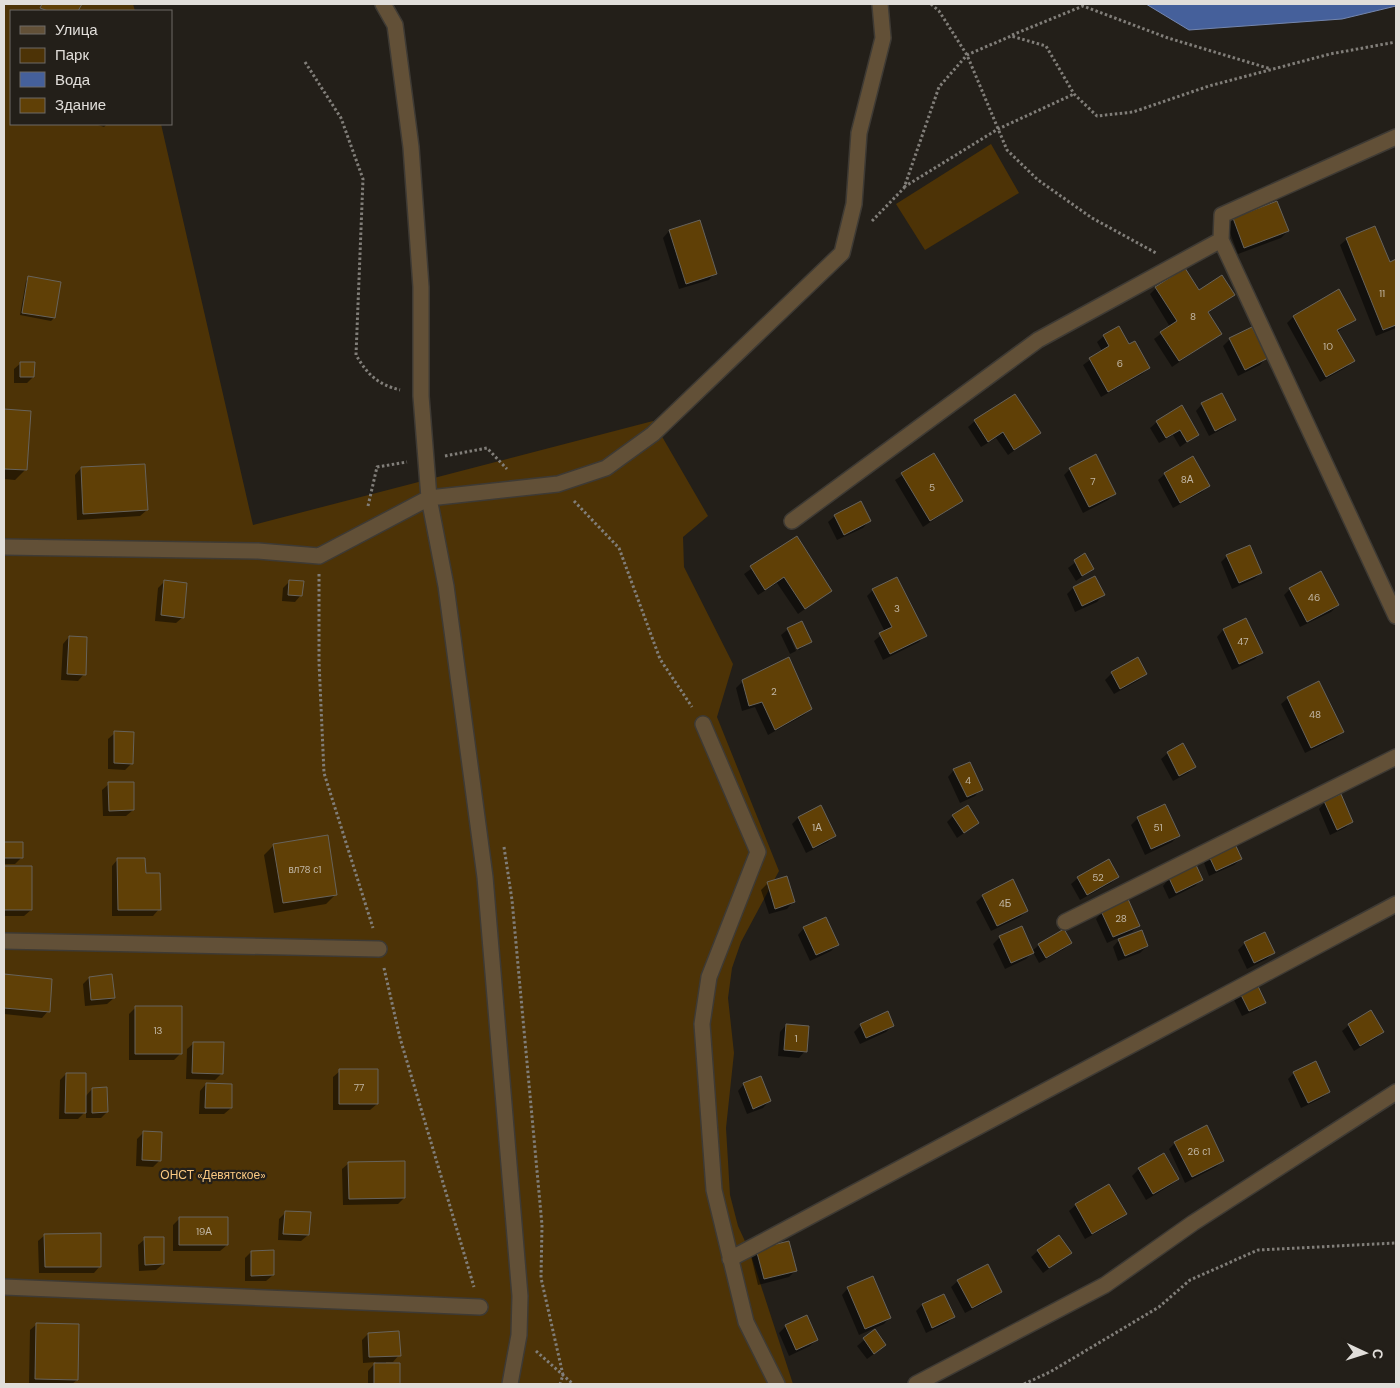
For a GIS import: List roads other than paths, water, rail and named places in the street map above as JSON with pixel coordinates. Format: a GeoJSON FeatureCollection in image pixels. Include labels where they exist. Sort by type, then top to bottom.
{"type":"FeatureCollection","features":[{"type":"Feature","properties":{"kind":"street"},"geometry":{"type":"LineString","coordinates":[[383,4],[396,25],[411,147],[421,286],[421,396],[429,498],[446,586],[485,877],[520,1296],[519,1335],[510,1384]]}},
{"type":"Feature","properties":{"kind":"street"},"geometry":{"type":"LineString","coordinates":[[4,546],[258,551],[319,556],[429,498],[558,484],[606,468],[653,434],[842,253],[854,204],[859,133],[883,38],[880,4]]}},
{"type":"Feature","properties":{"kind":"street"},"geometry":{"type":"LineString","coordinates":[[1395,610],[1220,240],[1222,215],[1396,137]]}},
{"type":"Feature","properties":{"kind":"street"},"geometry":{"type":"LineString","coordinates":[[792,521],[1038,340],[1220,240]]}},
{"type":"Feature","properties":{"kind":"street"},"geometry":{"type":"LineString","coordinates":[[703,724],[758,852],[709,977],[702,1024],[714,1190],[746,1322],[777,1384]]}},
{"type":"Feature","properties":{"kind":"street"},"geometry":{"type":"LineString","coordinates":[[1065,922],[1396,757]]}},
{"type":"Feature","properties":{"kind":"street"},"geometry":{"type":"LineString","coordinates":[[730,1259],[1396,904]]}},
{"type":"Feature","properties":{"kind":"street"},"geometry":{"type":"LineString","coordinates":[[4,941],[379,949]]}},
{"type":"Feature","properties":{"kind":"street"},"geometry":{"type":"LineString","coordinates":[[916,1384],[1105,1285],[1194,1223],[1396,1092]]}},
{"type":"Feature","properties":{"kind":"street"},"geometry":{"type":"LineString","coordinates":[[4,1287],[480,1307]]}},
{"type":"Feature","properties":{"kind":"water"},"geometry":{"type":"Polygon","coordinates":[[[1146,4],[1396,4],[1396,6],[1342,19],[1189,30],[1146,4]]]}},
{"type":"Feature","properties":{"kind":"park label","name":"ОНСТ «Девятское»"},"geometry":{"type":"Point","coordinates":[213,1175]}}]}
